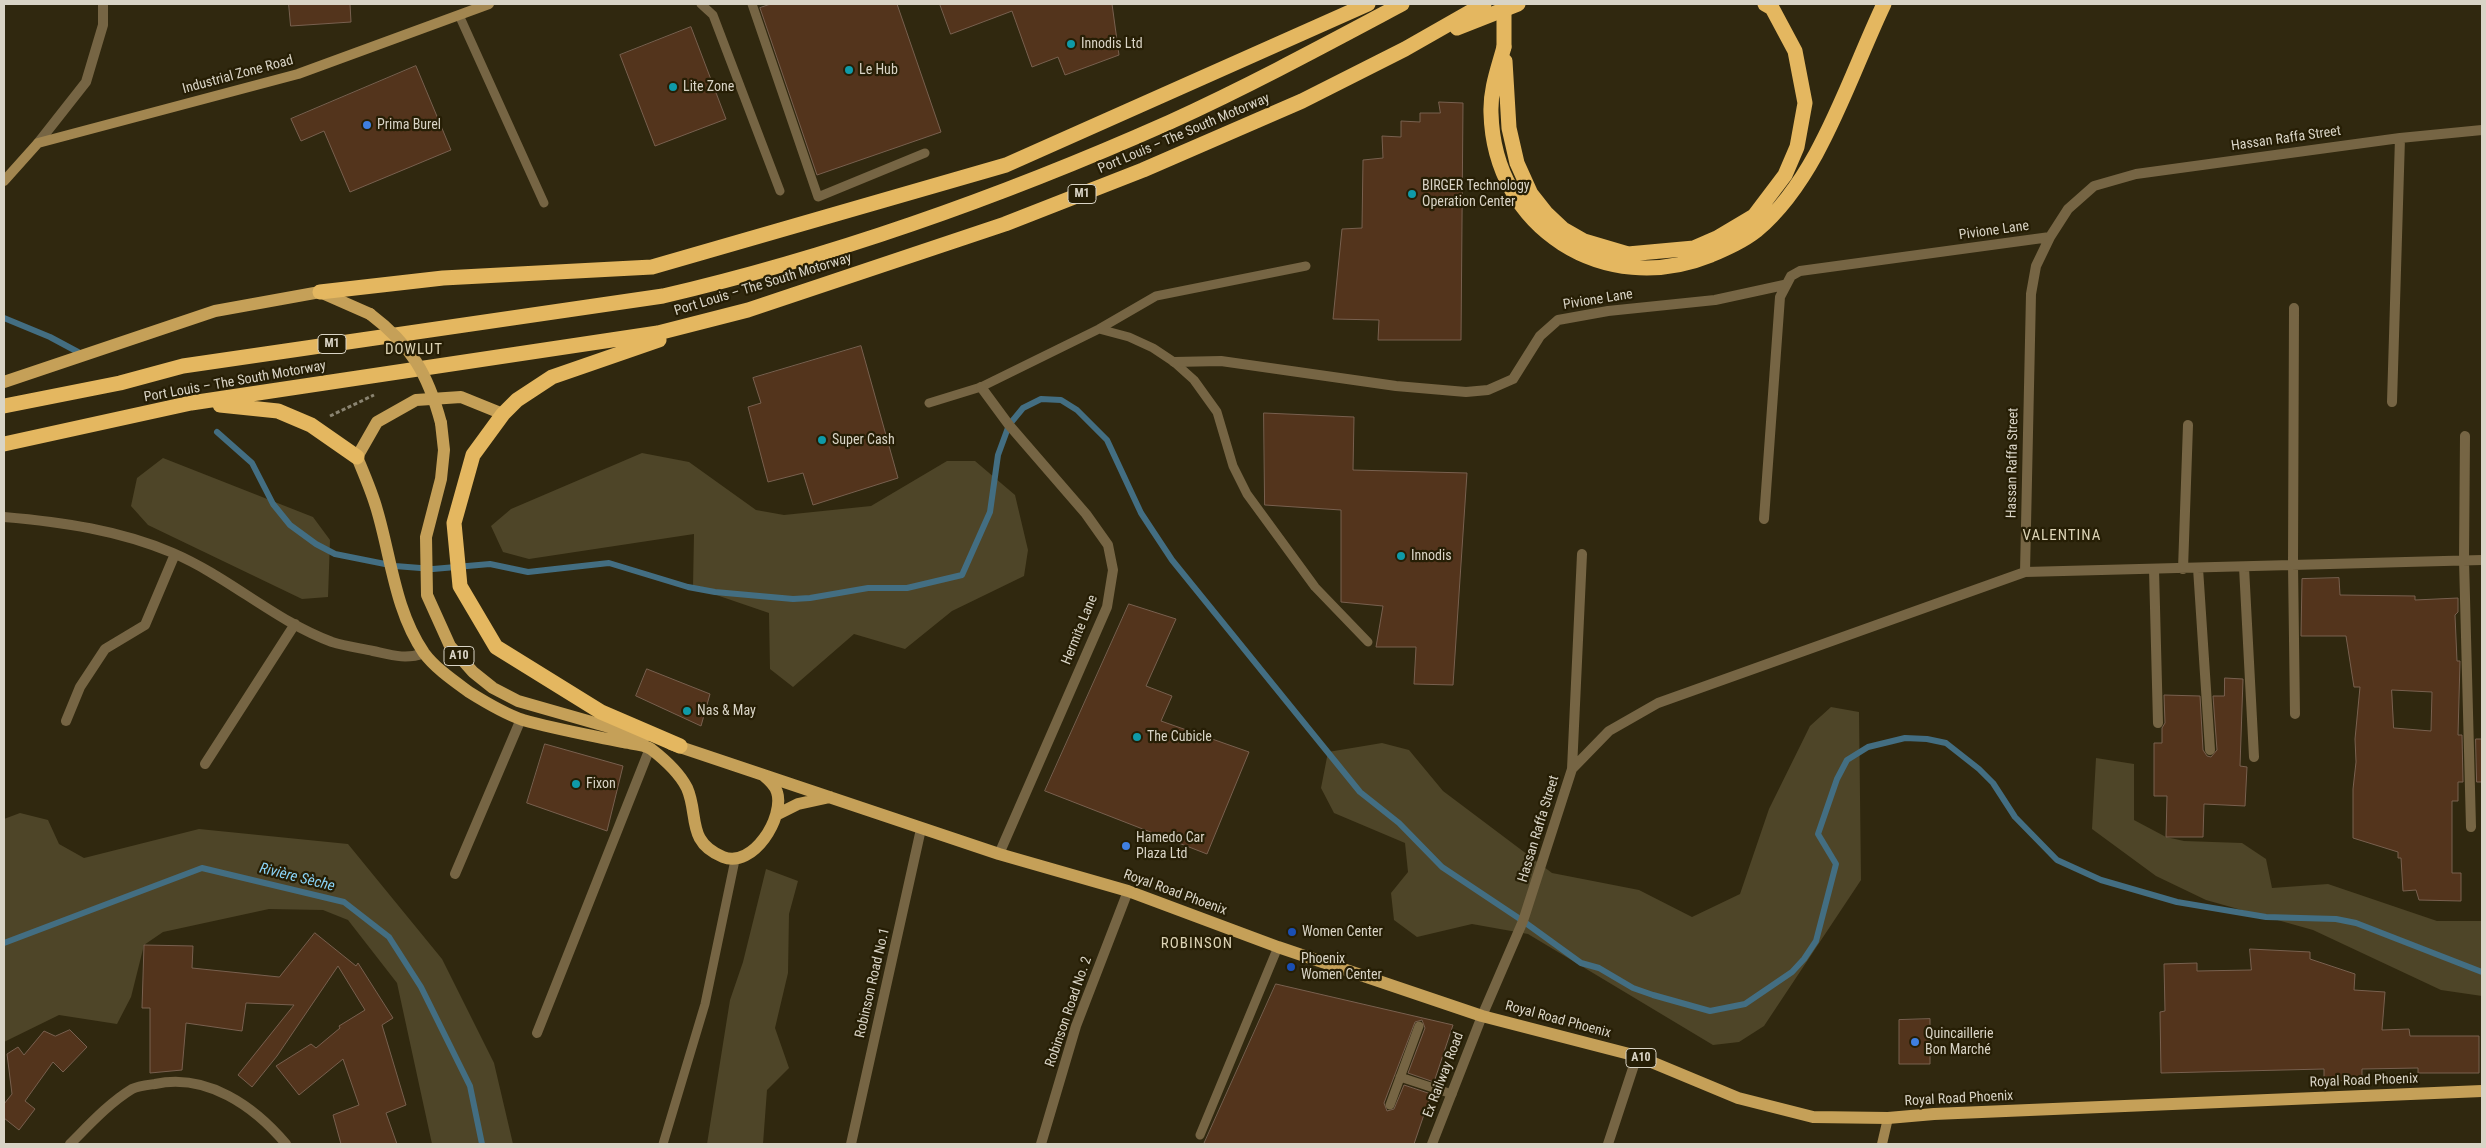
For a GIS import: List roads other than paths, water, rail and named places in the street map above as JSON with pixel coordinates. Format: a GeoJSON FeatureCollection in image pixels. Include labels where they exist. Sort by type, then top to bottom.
{"type":"FeatureCollection","features":[{"type":"Feature","properties":{"kind":"highway"},"geometry":{"type":"LineString","coordinates":[[320,292],[443,278],[652,267],[1006,165],[1368,4]]}},
{"type":"Feature","properties":{"kind":"highway"},"geometry":{"type":"LineString","coordinates":[[1313,52],[1374,4]]}},
{"type":"Feature","properties":{"kind":"highway","name":"Port Louis – The South Motorway"},"geometry":{"type":"LineString","coordinates":[[4,406],[120,383],[183,366],[672,294],[733,280],[976,200],[1170,122],[1313,52],[1402,4]]}},
{"type":"Feature","properties":{"kind":"highway","name":"Port Louis – The South Motorway"},"geometry":{"type":"LineString","coordinates":[[4,444],[191,403],[658,333],[748,310],[1005,224],[1142,170],[1302,101],[1405,49],[1484,4]]}},
{"type":"Feature","properties":{"kind":"highway"},"geometry":{"type":"LineString","coordinates":[[1504,4],[1504,47],[1509,128],[1517,163],[1532,194],[1563,229],[1584,241],[1628,254],[1694,248],[1717,238],[1754,216],[1785,175],[1797,147],[1805,103],[1795,51],[1772,8],[1765,4]]}},
{"type":"Feature","properties":{"kind":"highway"},"geometry":{"type":"LineString","coordinates":[[1405,49],[1518,4]]}},
{"type":"Feature","properties":{"kind":"highway"},"geometry":{"type":"LineString","coordinates":[[1504,47],[1492,91],[1490,114],[1495,146],[1510,189],[1529,218],[1554,239],[1598,262],[1626,268],[1682,266],[1733,245],[1756,230],[1776,211],[1794,189],[1812,165],[1884,4]]}},
{"type":"Feature","properties":{"kind":"highway"},"geometry":{"type":"LineString","coordinates":[[1006,165],[1082,158]]}},
{"type":"Feature","properties":{"kind":"highway"},"geometry":{"type":"LineString","coordinates":[[680,746],[601,712],[496,647],[460,586],[454,523],[473,455],[503,414],[517,400],[552,377],[748,310]]}},
{"type":"Feature","properties":{"kind":"highway"},"geometry":{"type":"LineString","coordinates":[[191,403],[278,411],[311,425],[357,457]]}},
{"type":"Feature","properties":{"kind":"main road","name":"A10"},"geometry":{"type":"LineString","coordinates":[[320,292],[370,314],[391,330],[410,351],[424,372],[434,393],[441,423],[444,450],[441,479],[426,537],[427,595],[450,646],[473,672],[493,688],[518,702],[680,746],[830,797]]}},
{"type":"Feature","properties":{"kind":"main road"},"geometry":{"type":"LineString","coordinates":[[4,382],[215,312],[320,292]]}},
{"type":"Feature","properties":{"kind":"main road"},"geometry":{"type":"LineString","coordinates":[[503,414],[461,397],[416,400],[377,422],[357,457],[377,510],[389,565],[409,625],[424,653],[450,678],[480,699],[521,719],[650,748],[676,772],[687,788],[695,831],[707,847],[723,857],[735,860],[751,852],[765,839],[776,815],[778,796],[777,790],[762,774]]}},
{"type":"Feature","properties":{"kind":"main road"},"geometry":{"type":"LineString","coordinates":[[776,815],[798,804],[830,797]]}},
{"type":"Feature","properties":{"kind":"main road","name":"Royal Road Phoenix"},"geometry":{"type":"LineString","coordinates":[[830,797],[1000,854],[1128,891],[1278,947],[1482,1016],[1637,1056],[1738,1098],[1813,1117],[1888,1118],[2482,1091]]}},
{"type":"Feature","properties":{"kind":"street"},"geometry":{"type":"LineString","coordinates":[[4,181],[38,144],[86,82],[103,24],[103,4]]}},
{"type":"Feature","properties":{"kind":"street","name":"Industrial Zone Road"},"geometry":{"type":"LineString","coordinates":[[38,144],[298,74],[488,4]]}},
{"type":"Feature","properties":{"kind":"street","name":"Hassan Raffa Street"},"geometry":{"type":"LineString","coordinates":[[1482,1016],[1523,921],[1572,769],[1609,731],[1658,703],[2024,572],[2031,294],[2036,266],[2050,237],[2068,209],[2094,186],[2136,174],[2400,138],[2482,130]]}},
{"type":"Feature","properties":{"kind":"street"},"geometry":{"type":"LineString","coordinates":[[2392,402],[2400,138]]}},
{"type":"Feature","properties":{"kind":"street","name":"Pivione Lane"},"geometry":{"type":"LineString","coordinates":[[1174,362],[1221,361],[1396,386],[1466,392],[1488,390],[1513,379],[1540,336],[1558,320],[1608,311],[1715,300],[1784,284],[1791,276],[1800,271],[2050,237]]}},
{"type":"Feature","properties":{"kind":"street"},"geometry":{"type":"LineString","coordinates":[[1764,519],[1780,297],[1784,284]]}},
{"type":"Feature","properties":{"kind":"street"},"geometry":{"type":"LineString","coordinates":[[2294,308],[2292,565],[2295,714]]}},
{"type":"Feature","properties":{"kind":"street","name":"Hermite Lane"},"geometry":{"type":"LineString","coordinates":[[981,387],[1009,425],[1086,514],[1108,545],[1113,570],[1107,607],[1000,854]]}},
{"type":"Feature","properties":{"kind":"street"},"geometry":{"type":"LineString","coordinates":[[2183,569],[2188,425]]}},
{"type":"Feature","properties":{"kind":"street"},"geometry":{"type":"LineString","coordinates":[[2465,436],[2464,560],[2471,827]]}},
{"type":"Feature","properties":{"kind":"street"},"geometry":{"type":"LineString","coordinates":[[4,517],[45,520],[104,530],[175,554],[295,624],[332,642],[398,657],[412,658],[424,653]]}},
{"type":"Feature","properties":{"kind":"street"},"geometry":{"type":"LineString","coordinates":[[66,721],[80,688],[105,649],[145,625],[175,554]]}},
{"type":"Feature","properties":{"kind":"street"},"geometry":{"type":"LineString","coordinates":[[1572,769],[1582,554]]}},
{"type":"Feature","properties":{"kind":"street"},"geometry":{"type":"LineString","coordinates":[[2024,572],[2482,560]]}},
{"type":"Feature","properties":{"kind":"street"},"geometry":{"type":"LineString","coordinates":[[2244,567],[2254,757]]}},
{"type":"Feature","properties":{"kind":"street"},"geometry":{"type":"LineString","coordinates":[[2198,568],[2210,750]]}},
{"type":"Feature","properties":{"kind":"street"},"geometry":{"type":"LineString","coordinates":[[2154,569],[2158,723]]}},
{"type":"Feature","properties":{"kind":"street"},"geometry":{"type":"LineString","coordinates":[[205,764],[295,624]]}},
{"type":"Feature","properties":{"kind":"street"},"geometry":{"type":"LineString","coordinates":[[455,874],[521,719]]}},
{"type":"Feature","properties":{"kind":"street"},"geometry":{"type":"LineString","coordinates":[[537,1033],[650,748]]}},
{"type":"Feature","properties":{"kind":"street","name":"Robinson Road No.1"},"geometry":{"type":"LineString","coordinates":[[851,1144],[921,829]]}},
{"type":"Feature","properties":{"kind":"street","name":"Robinson Road No. 2"},"geometry":{"type":"LineString","coordinates":[[1041,1144],[1076,1026],[1128,891]]}},
{"type":"Feature","properties":{"kind":"street","name":"Ex Railway Road"},"geometry":{"type":"LineString","coordinates":[[1432,1144],[1482,1016]]}},
{"type":"Feature","properties":{"kind":"street"},"geometry":{"type":"LineString","coordinates":[[1608,1144],[1637,1056]]}},
{"type":"Feature","properties":{"kind":"street"},"geometry":{"type":"LineString","coordinates":[[70,1144],[97,1116],[134,1088],[168,1081],[208,1087],[231,1096],[272,1127],[286,1144]]}},
{"type":"Feature","properties":{"kind":"street"},"geometry":{"type":"LineString","coordinates":[[1882,1144],[1888,1118]]}},
{"type":"Feature","properties":{"kind":"lane"},"geometry":{"type":"LineString","coordinates":[[701,4],[713,15],[780,191]]}},
{"type":"Feature","properties":{"kind":"lane"},"geometry":{"type":"LineString","coordinates":[[752,4],[818,197],[925,153]]}},
{"type":"Feature","properties":{"kind":"lane"},"geometry":{"type":"LineString","coordinates":[[459,15],[544,203]]}},
{"type":"Feature","properties":{"kind":"lane"},"geometry":{"type":"LineString","coordinates":[[929,403],[981,387],[1099,329],[1156,296],[1306,266]]}},
{"type":"Feature","properties":{"kind":"lane"},"geometry":{"type":"LineString","coordinates":[[1099,329],[1129,338],[1174,362],[1194,380],[1217,412],[1233,466],[1247,494],[1314,587],[1368,642]]}},
{"type":"Feature","properties":{"kind":"lane"},"geometry":{"type":"LineString","coordinates":[[663,1144],[705,1004],[735,860]]}},
{"type":"Feature","properties":{"kind":"lane"},"geometry":{"type":"LineString","coordinates":[[1200,1135],[1278,947]]}},
{"type":"Feature","properties":{"kind":"lane"},"geometry":{"type":"LineString","coordinates":[[1390,1105],[1420,1026]]}},
{"type":"Feature","properties":{"kind":"lane"},"geometry":{"type":"LineString","coordinates":[[1400,1077],[1452,1094]]}},
{"type":"Feature","properties":{"kind":"waterway","name":"Industrial Zone Road"},"geometry":{"type":"LineString","coordinates":[[4,318],[50,337],[78,352]]}},
{"type":"Feature","properties":{"kind":"waterway"},"geometry":{"type":"LineString","coordinates":[[217,432],[252,463],[273,504],[290,525],[316,544],[335,554],[395,566],[433,569],[490,564],[528,572],[609,563],[688,587],[715,592],[793,599],[868,588],[907,588],[962,575],[990,512],[998,455],[1009,425],[1023,408],[1041,399],[1061,400],[1077,410],[1107,440],[1141,513],[1172,560],[1360,792],[1399,823],[1442,867],[1523,921],[1581,963],[1599,968],[1633,988],[1710,1011],[1745,1004],[1792,972],[1804,959],[1816,941],[1836,864],[1818,834],[1837,779],[1847,760],[1868,747],[1905,738],[1927,739],[1946,743],[1979,769],[1993,783],[2015,817],[2057,860],[2101,880],[2177,902],[2266,917],[2336,919],[2356,923],[2482,972]]}},
{"type":"Feature","properties":{"kind":"waterway","name":"Rivière Sèche"},"geometry":{"type":"LineString","coordinates":[[4,943],[202,868],[344,902],[389,937],[421,987],[470,1086],[482,1144]]}},
{"type":"Feature","properties":{"kind":"place","name":"Innodis Ltd"},"geometry":{"type":"Point","coordinates":[1071,44]}},
{"type":"Feature","properties":{"kind":"place","name":"Le Hub"},"geometry":{"type":"Point","coordinates":[849,70]}},
{"type":"Feature","properties":{"kind":"place","name":"Lite Zone"},"geometry":{"type":"Point","coordinates":[673,87]}},
{"type":"Feature","properties":{"kind":"place","name":"Prima Burel"},"geometry":{"type":"Point","coordinates":[367,125]}},
{"type":"Feature","properties":{"kind":"place","name":"BIRGER Technology Operation Center"},"geometry":{"type":"Point","coordinates":[1412,194]}},
{"type":"Feature","properties":{"kind":"place","name":"Super Cash"},"geometry":{"type":"Point","coordinates":[822,440]}},
{"type":"Feature","properties":{"kind":"place","name":"Innodis"},"geometry":{"type":"Point","coordinates":[1401,556]}},
{"type":"Feature","properties":{"kind":"place","name":"Nas & May"},"geometry":{"type":"Point","coordinates":[687,711]}},
{"type":"Feature","properties":{"kind":"place","name":"The Cubicle"},"geometry":{"type":"Point","coordinates":[1137,737]}},
{"type":"Feature","properties":{"kind":"place","name":"Fixon"},"geometry":{"type":"Point","coordinates":[576,784]}},
{"type":"Feature","properties":{"kind":"place","name":"Hamedo Car Plaza Ltd"},"geometry":{"type":"Point","coordinates":[1126,846]}},
{"type":"Feature","properties":{"kind":"place","name":"Women Center"},"geometry":{"type":"Point","coordinates":[1292,932]}},
{"type":"Feature","properties":{"kind":"place","name":"Phoenix Women Center"},"geometry":{"type":"Point","coordinates":[1291,967]}},
{"type":"Feature","properties":{"kind":"place","name":"Quincaillerie Bon Marché"},"geometry":{"type":"Point","coordinates":[1915,1042]}},
{"type":"Feature","properties":{"kind":"district","name":"DOWLUT"},"geometry":{"type":"Point","coordinates":[414,350]}},
{"type":"Feature","properties":{"kind":"district","name":"VALENTINA"},"geometry":{"type":"Point","coordinates":[2062,536]}},
{"type":"Feature","properties":{"kind":"district","name":"ROBINSON"},"geometry":{"type":"Point","coordinates":[1197,944]}}]}
